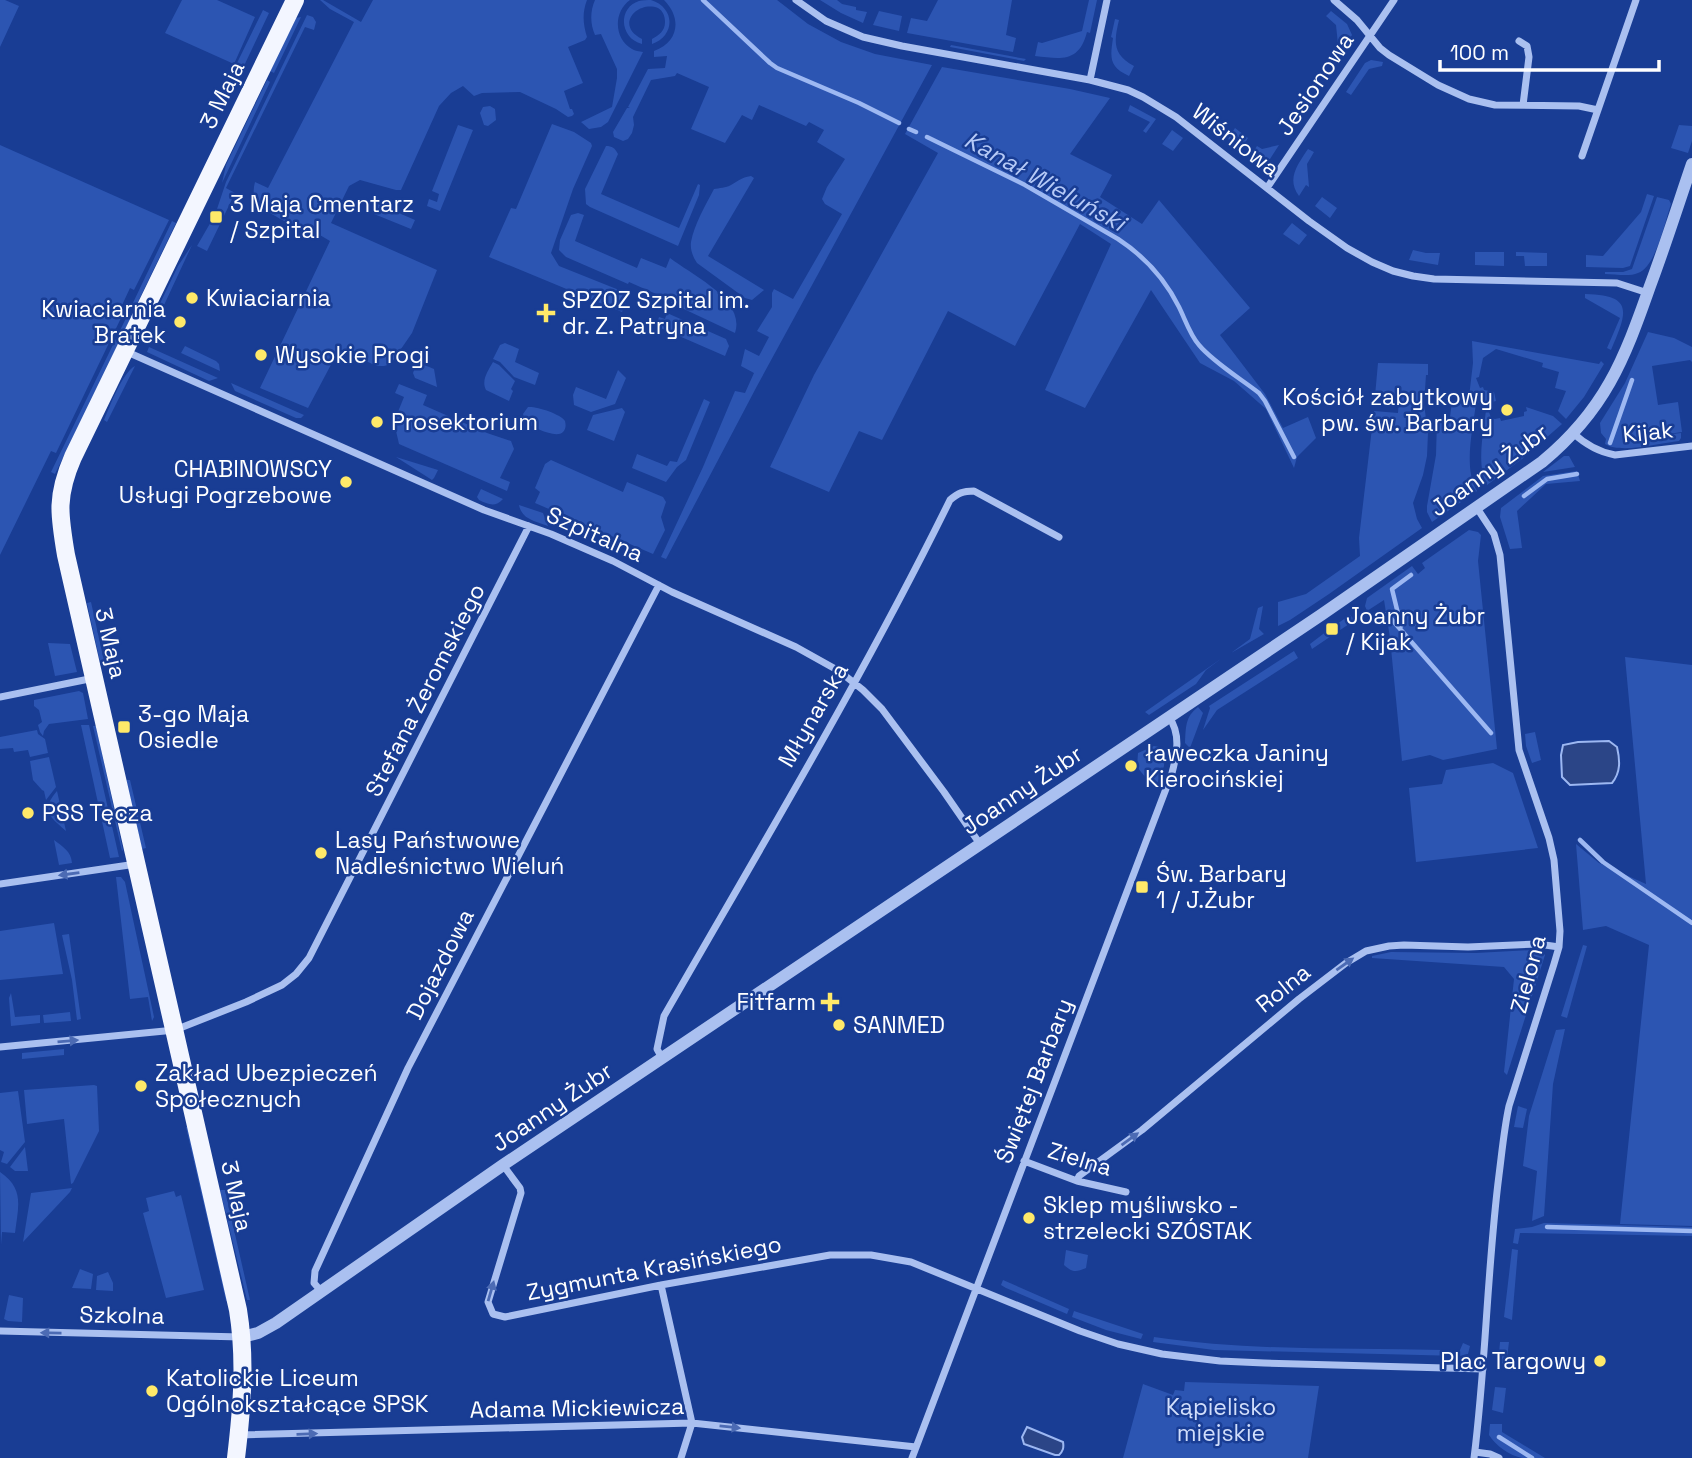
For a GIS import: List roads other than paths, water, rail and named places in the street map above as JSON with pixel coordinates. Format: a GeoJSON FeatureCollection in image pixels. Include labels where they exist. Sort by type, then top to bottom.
{"type":"FeatureCollection","features":[{"type":"Feature","properties":{"kind":"main road","name":"3 Maja"},"geometry":{"type":"LineString","coordinates":[[236,1458],[244,1369],[235,1296],[66,555],[59,514],[67,470],[295,0]]}},
{"type":"Feature","properties":{"kind":"street","name":"Wiśniowa"},"geometry":{"type":"LineString","coordinates":[[796,0],[826,21],[863,37],[1090,80],[1128,90],[1197,133],[1266,188],[1347,248],[1371,262],[1413,276],[1434,279],[1617,283],[1648,293]]}},
{"type":"Feature","properties":{"kind":"street"},"geometry":{"type":"LineString","coordinates":[[1090,80],[1107,0]]}},
{"type":"Feature","properties":{"kind":"street"},"geometry":{"type":"LineString","coordinates":[[1334,0],[1357,20],[1380,48],[1449,91],[1477,102],[1495,105],[1580,106],[1598,110]]}},
{"type":"Feature","properties":{"kind":"street","name":"Jesionowa"},"geometry":{"type":"LineString","coordinates":[[1266,188],[1394,0]]}},
{"type":"Feature","properties":{"kind":"street"},"geometry":{"type":"LineString","coordinates":[[1582,156],[1636,0]]}},
{"type":"Feature","properties":{"kind":"street"},"geometry":{"type":"LineString","coordinates":[[1519,41],[1527,46],[1529,57],[1523,105]]}},
{"type":"Feature","properties":{"kind":"street","name":"Joanny Żubr"},"geometry":{"type":"LineString","coordinates":[[242,1337],[264,1330],[503,1165],[1169,717],[1536,466],[1573,433],[1598,402],[1620,364],[1648,293],[1692,164]]}},
{"type":"Feature","properties":{"kind":"street","name":"Szpitalna"},"geometry":{"type":"LineString","coordinates":[[125,351],[484,510],[612,561],[833,667],[876,703],[980,844]]}},
{"type":"Feature","properties":{"kind":"street","name":"Kijak"},"geometry":{"type":"LineString","coordinates":[[1573,433],[1594,449],[1615,455],[1692,446]]}},
{"type":"Feature","properties":{"kind":"street","name":"Młynarska"},"geometry":{"type":"LineString","coordinates":[[662,1058],[657,1049],[664,1016],[855,683],[950,500],[964,491],[974,491],[1059,537]]}},
{"type":"Feature","properties":{"kind":"street","name":"Zielona"},"geometry":{"type":"LineString","coordinates":[[1474,1455],[1492,1232],[1507,1115],[1559,947],[1560,924],[1553,853],[1518,740],[1500,555],[1494,534],[1477,508]]}},
{"type":"Feature","properties":{"kind":"street","name":"Stefana Żeromskiego"},"geometry":{"type":"LineString","coordinates":[[0,1047],[174,1030],[267,994],[296,974],[309,958],[529,526]]}},
{"type":"Feature","properties":{"kind":"street","name":"Dojazdowa"},"geometry":{"type":"LineString","coordinates":[[321,1291],[314,1283],[315,1271],[408,1068],[659,585]]}},
{"type":"Feature","properties":{"kind":"street"},"geometry":{"type":"LineString","coordinates":[[0,697],[94,678]]}},
{"type":"Feature","properties":{"kind":"street","name":"Świętej Barbary"},"geometry":{"type":"LineString","coordinates":[[912,1458],[1172,773],[1177,756],[1177,739],[1169,717]]}},
{"type":"Feature","properties":{"kind":"street"},"geometry":{"type":"LineString","coordinates":[[0,884],[137,864]]}},
{"type":"Feature","properties":{"kind":"street","name":"Rolna"},"geometry":{"type":"LineString","coordinates":[[1077,1181],[1079,1176],[1142,1130],[1299,999],[1366,951],[1404,945],[1468,947],[1538,944],[1559,947]]}},
{"type":"Feature","properties":{"kind":"street","name":"Zielna"},"geometry":{"type":"LineString","coordinates":[[1024,1161],[1077,1181],[1126,1192]]}},
{"type":"Feature","properties":{"kind":"street","name":"Zygmunta Krasińskiego"},"geometry":{"type":"LineString","coordinates":[[503,1165],[521,1193],[488,1302],[494,1314],[505,1317],[802,1259],[851,1254],[871,1255],[911,1262],[1080,1331],[1118,1344],[1162,1354],[1220,1361],[1483,1369]]}},
{"type":"Feature","properties":{"kind":"street"},"geometry":{"type":"LineString","coordinates":[[661,1285],[692,1423],[681,1458]]}},
{"type":"Feature","properties":{"kind":"street","name":"Szkolna"},"geometry":{"type":"LineString","coordinates":[[0,1331],[242,1337]]}},
{"type":"Feature","properties":{"kind":"street","name":"Adama Mickiewicza"},"geometry":{"type":"LineString","coordinates":[[239,1435],[692,1423],[916,1447]]}},
{"type":"Feature","properties":{"kind":"street"},"geometry":{"type":"LineString","coordinates":[[1474,1455],[1490,1454],[1499,1458]]}},
{"type":"Feature","properties":{"kind":"waterway","name":"Kanał Wieluński"},"geometry":{"type":"LineString","coordinates":[[703,0],[777,68],[899,123]]}},
{"type":"Feature","properties":{"kind":"waterway","name":"Kanał Wieluński"},"geometry":{"type":"LineString","coordinates":[[909,129],[916,132]]}},
{"type":"Feature","properties":{"kind":"waterway","name":"Kanał Wieluński"},"geometry":{"type":"LineString","coordinates":[[927,137],[1025,185],[1118,239],[1137,253],[1167,287],[1199,345],[1219,364],[1259,393],[1294,457]]}},
{"type":"Feature","properties":{"kind":"waterway"},"geometry":{"type":"LineString","coordinates":[[1610,443],[1632,380]]}},
{"type":"Feature","properties":{"kind":"waterway"},"geometry":{"type":"LineString","coordinates":[[1524,496],[1547,479],[1577,474]]}},
{"type":"Feature","properties":{"kind":"waterway"},"geometry":{"type":"LineString","coordinates":[[1401,626],[1392,589],[1411,575]]}},
{"type":"Feature","properties":{"kind":"waterway","name":"Kanał Wieluński"},"geometry":{"type":"LineString","coordinates":[[1387,614],[1491,733]]}},
{"type":"Feature","properties":{"kind":"waterway","name":"Kanał Wieluński"},"geometry":{"type":"LineString","coordinates":[[1580,840],[1603,862],[1692,923]]}},
{"type":"Feature","properties":{"kind":"waterway"},"geometry":{"type":"LineString","coordinates":[[1547,1227],[1692,1231]]}},
{"type":"Feature","properties":{"kind":"waterway"},"geometry":{"type":"LineString","coordinates":[[1499,1437],[1532,1458]]}},
{"type":"Feature","properties":{"kind":"place","name":"3 Maja Cmentarz / Szpital"},"geometry":{"type":"Point","coordinates":[216,217]}},
{"type":"Feature","properties":{"kind":"place","name":"Kwiaciarnia"},"geometry":{"type":"Point","coordinates":[192,298]}},
{"type":"Feature","properties":{"kind":"place","name":"SPZOZ Szpital im. dr. Z. Patryna"},"geometry":{"type":"Point","coordinates":[546,313]}},
{"type":"Feature","properties":{"kind":"place","name":"Kwiaciarnia Bratek"},"geometry":{"type":"Point","coordinates":[180,322]}},
{"type":"Feature","properties":{"kind":"place","name":"Wysokie Progi"},"geometry":{"type":"Point","coordinates":[261,355]}},
{"type":"Feature","properties":{"kind":"place","name":"Kościół zabytkowy pw. św. Barbary"},"geometry":{"type":"Point","coordinates":[1507,410]}},
{"type":"Feature","properties":{"kind":"place","name":"Prosektorium"},"geometry":{"type":"Point","coordinates":[377,422]}},
{"type":"Feature","properties":{"kind":"place","name":"CHABINOWSCY Usługi Pogrzebowe"},"geometry":{"type":"Point","coordinates":[346,482]}},
{"type":"Feature","properties":{"kind":"place","name":"Joanny Żubr / Kijak"},"geometry":{"type":"Point","coordinates":[1332,629]}},
{"type":"Feature","properties":{"kind":"place","name":"3-go Maja Osiedle"},"geometry":{"type":"Point","coordinates":[124,727]}},
{"type":"Feature","properties":{"kind":"place","name":"ławeczka Janiny Kierocińskiej"},"geometry":{"type":"Point","coordinates":[1131,766]}},
{"type":"Feature","properties":{"kind":"place","name":"PSS Tęcza"},"geometry":{"type":"Point","coordinates":[28,813]}},
{"type":"Feature","properties":{"kind":"place","name":"Lasy Państwowe Nadleśnictwo Wieluń"},"geometry":{"type":"Point","coordinates":[321,853]}},
{"type":"Feature","properties":{"kind":"place","name":"Św. Barbary 1 / J.Żubr"},"geometry":{"type":"Point","coordinates":[1142,887]}},
{"type":"Feature","properties":{"kind":"place","name":"Fitfarm"},"geometry":{"type":"Point","coordinates":[830,1002]}},
{"type":"Feature","properties":{"kind":"place","name":"SANMED"},"geometry":{"type":"Point","coordinates":[839,1025]}},
{"type":"Feature","properties":{"kind":"place","name":"Zakład Ubezpieczeń Społecznych"},"geometry":{"type":"Point","coordinates":[141,1086]}},
{"type":"Feature","properties":{"kind":"place","name":"Sklep myśliwsko - strzelecki SZÓSTAK"},"geometry":{"type":"Point","coordinates":[1029,1218]}},
{"type":"Feature","properties":{"kind":"place","name":"Plac Targowy"},"geometry":{"type":"Point","coordinates":[1600,1361]}},
{"type":"Feature","properties":{"kind":"place","name":"Katolickie Liceum Ogólnokształcące SPSK"},"geometry":{"type":"Point","coordinates":[152,1391]}},
{"type":"Feature","properties":{"kind":"park label","name":"Kąpielisko miejskie"},"geometry":{"type":"Point","coordinates":[1221,1420]}}]}
